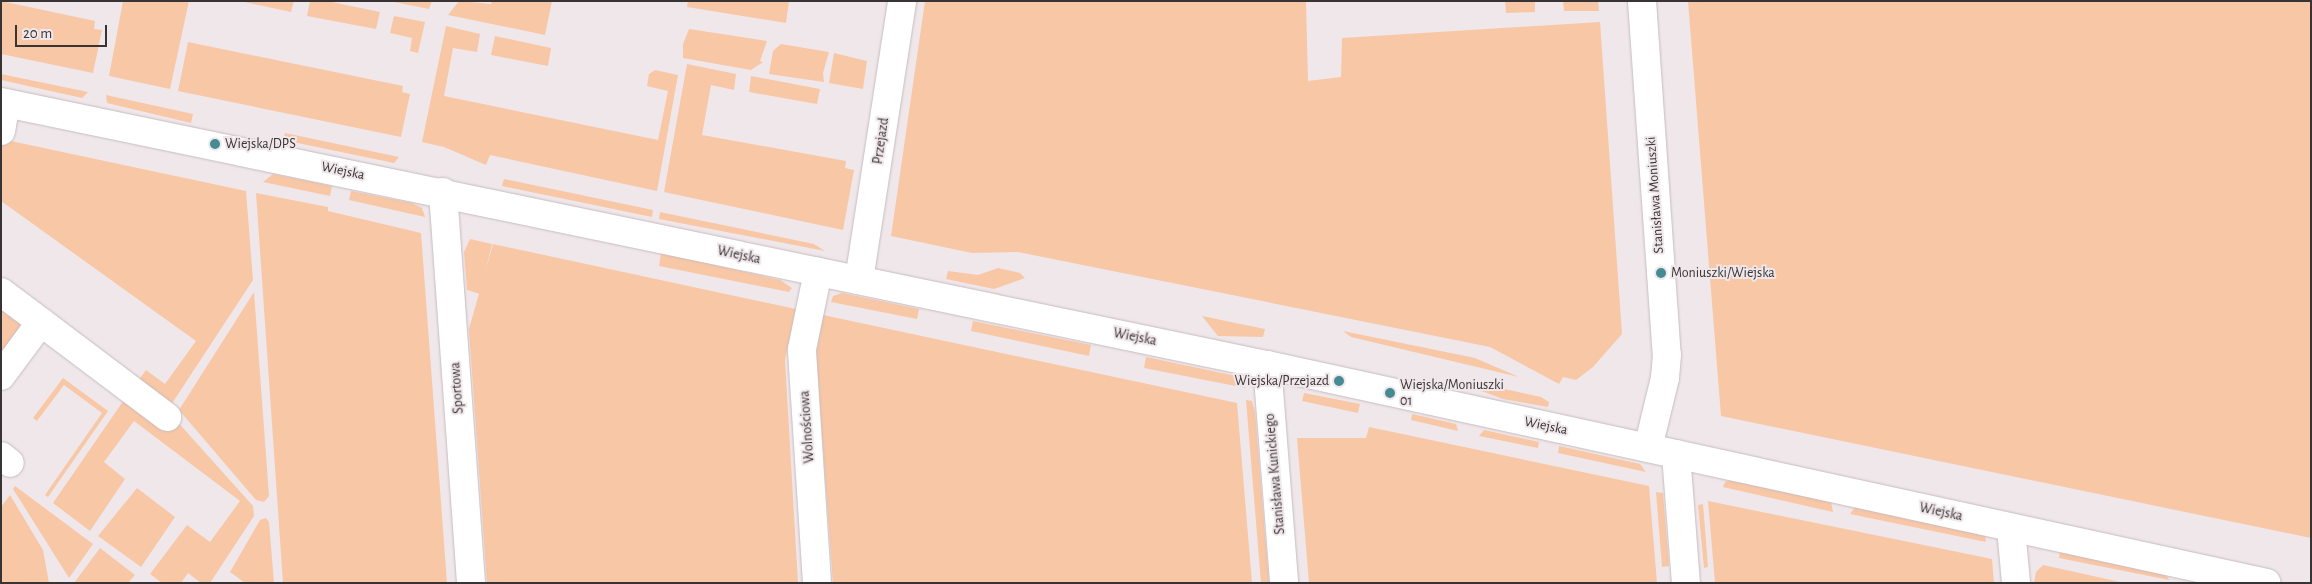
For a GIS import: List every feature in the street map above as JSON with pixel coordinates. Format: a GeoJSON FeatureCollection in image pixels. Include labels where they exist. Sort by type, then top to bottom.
{"type":"FeatureCollection","features":[{"type":"Feature","properties":{"kind":"street","name":"Przejazd"},"geometry":{"type":"LineString","coordinates":[[859,280],[902,1]]}},
{"type":"Feature","properties":{"kind":"street","name":"Stanisława Moniuszki"},"geometry":{"type":"LineString","coordinates":[[1642,1],[1666,355],[1666,378],[1648,448]]}},
{"type":"Feature","properties":{"kind":"street","name":"Wiejska"},"geometry":{"type":"LineString","coordinates":[[4,102],[1267,365],[2265,583]]}},
{"type":"Feature","properties":{"kind":"street"},"geometry":{"type":"LineString","coordinates":[[1,132],[4,102]]}},
{"type":"Feature","properties":{"kind":"street","name":"Sportowa"},"geometry":{"type":"LineString","coordinates":[[443,192],[471,583]]}},
{"type":"Feature","properties":{"kind":"street","name":"Wolnościowa"},"geometry":{"type":"LineString","coordinates":[[817,583],[802,349],[818,272]]}},
{"type":"Feature","properties":{"kind":"street"},"geometry":{"type":"LineString","coordinates":[[1,292],[167,417]]}},
{"type":"Feature","properties":{"kind":"street"},"geometry":{"type":"LineString","coordinates":[[1,376],[41,322]]}},
{"type":"Feature","properties":{"kind":"street","name":"Stanisława Kunickiego"},"geometry":{"type":"LineString","coordinates":[[1267,365],[1284,583]]}},
{"type":"Feature","properties":{"kind":"street"},"geometry":{"type":"LineString","coordinates":[[1676,454],[1686,583]]}},
{"type":"Feature","properties":{"kind":"street"},"geometry":{"type":"LineString","coordinates":[[2011,528],[2016,583]]}},
{"type":"Feature","properties":{"kind":"shaded area"},"geometry":{"type":"Polygon","coordinates":[[[1,1],[95,21],[94,29],[102,30],[93,73],[1,54],[1,1]]]}},
{"type":"Feature","properties":{"kind":"shaded area"},"geometry":{"type":"Polygon","coordinates":[[[123,1],[189,1],[170,89],[109,76],[123,1]]]}},
{"type":"Feature","properties":{"kind":"shaded area"},"geometry":{"type":"Polygon","coordinates":[[[240,1],[294,1],[291,12],[240,1]]]}},
{"type":"Feature","properties":{"kind":"shaded area"},"geometry":{"type":"Polygon","coordinates":[[[310,1],[327,1],[380,12],[376,29],[307,16],[310,1]]]}},
{"type":"Feature","properties":{"kind":"shaded area"},"geometry":{"type":"Polygon","coordinates":[[[389,1],[432,1],[429,9],[389,1]]]}},
{"type":"Feature","properties":{"kind":"shaded area"},"geometry":{"type":"Polygon","coordinates":[[[459,1],[491,4],[492,1],[552,1],[545,35],[448,15],[459,1]]]}},
{"type":"Feature","properties":{"kind":"shaded area"},"geometry":{"type":"Polygon","coordinates":[[[688,1],[789,1],[786,23],[687,7],[688,1]]]}},
{"type":"Feature","properties":{"kind":"shaded area"},"geometry":{"type":"Polygon","coordinates":[[[925,1],[1306,1],[1308,81],[1341,77],[1342,38],[1600,22],[1622,334],[1593,367],[1576,380],[1563,377],[1559,384],[1490,347],[1018,252],[972,253],[891,236],[925,1]]]}},
{"type":"Feature","properties":{"kind":"shaded area"},"geometry":{"type":"Polygon","coordinates":[[[1505,1],[1535,1],[1535,12],[1506,13],[1505,1]]]}},
{"type":"Feature","properties":{"kind":"shaded area"},"geometry":{"type":"Polygon","coordinates":[[[1563,1],[1598,1],[1599,11],[1564,11],[1563,1]]]}},
{"type":"Feature","properties":{"kind":"shaded area"},"geometry":{"type":"Polygon","coordinates":[[[1688,1],[2311,1],[2311,538],[1721,416],[1688,1]]]}},
{"type":"Feature","properties":{"kind":"shaded area"},"geometry":{"type":"Polygon","coordinates":[[[394,16],[425,22],[418,53],[410,51],[412,38],[390,33],[394,16]]]}},
{"type":"Feature","properties":{"kind":"shaded area"},"geometry":{"type":"Polygon","coordinates":[[[446,26],[480,34],[477,52],[453,48],[444,96],[658,140],[668,91],[647,86],[649,74],[655,70],[678,75],[657,191],[490,155],[486,165],[444,147],[422,142],[446,26]]]}},
{"type":"Feature","properties":{"kind":"shaded area"},"geometry":{"type":"Polygon","coordinates":[[[689,29],[767,41],[760,61],[763,62],[751,70],[683,58],[683,44],[689,29]]]}},
{"type":"Feature","properties":{"kind":"shaded area"},"geometry":{"type":"Polygon","coordinates":[[[495,36],[551,48],[548,66],[491,55],[495,36]]]}},
{"type":"Feature","properties":{"kind":"shaded area"},"geometry":{"type":"Polygon","coordinates":[[[188,42],[403,86],[402,92],[410,94],[401,137],[178,91],[188,42]]]}},
{"type":"Feature","properties":{"kind":"shaded area"},"geometry":{"type":"Polygon","coordinates":[[[781,44],[829,52],[823,73],[824,82],[769,74],[773,51],[781,44]]]}},
{"type":"Feature","properties":{"kind":"shaded area"},"geometry":{"type":"Polygon","coordinates":[[[834,53],[867,61],[863,89],[829,83],[834,53]]]}},
{"type":"Feature","properties":{"kind":"shaded area"},"geometry":{"type":"Polygon","coordinates":[[[687,64],[736,74],[734,90],[711,85],[702,135],[846,161],[845,168],[854,170],[843,230],[664,192],[687,64]]]}},
{"type":"Feature","properties":{"kind":"shaded area"},"geometry":{"type":"Polygon","coordinates":[[[1,74],[88,92],[82,98],[1,80],[1,74]]]}},
{"type":"Feature","properties":{"kind":"shaded area"},"geometry":{"type":"Polygon","coordinates":[[[751,76],[820,89],[817,104],[749,92],[751,76]]]}},
{"type":"Feature","properties":{"kind":"shaded area"},"geometry":{"type":"Polygon","coordinates":[[[106,95],[193,114],[191,123],[107,103],[106,95]]]}},
{"type":"Feature","properties":{"kind":"shaded area"},"geometry":{"type":"Polygon","coordinates":[[[285,133],[399,157],[394,163],[283,140],[285,133]]]}},
{"type":"Feature","properties":{"kind":"shaded area"},"geometry":{"type":"Polygon","coordinates":[[[6,140],[246,191],[253,280],[169,408],[135,385],[146,370],[165,384],[196,341],[1,201],[1,146],[6,140]]]}},
{"type":"Feature","properties":{"kind":"shaded area"},"geometry":{"type":"Polygon","coordinates":[[[273,174],[332,186],[330,196],[263,182],[273,174]]]}},
{"type":"Feature","properties":{"kind":"shaded area"},"geometry":{"type":"Polygon","coordinates":[[[504,179],[653,210],[652,217],[502,186],[504,179]]]}},
{"type":"Feature","properties":{"kind":"shaded area"},"geometry":{"type":"Polygon","coordinates":[[[351,191],[412,203],[422,208],[425,217],[349,200],[351,191]]]}},
{"type":"Feature","properties":{"kind":"shaded area"},"geometry":{"type":"Polygon","coordinates":[[[256,193],[328,207],[328,211],[421,233],[447,583],[283,583],[256,193]]]}},
{"type":"Feature","properties":{"kind":"shaded area"},"geometry":{"type":"Polygon","coordinates":[[[660,212],[814,244],[825,251],[659,219],[660,212]]]}},
{"type":"Feature","properties":{"kind":"shaded area"},"geometry":{"type":"Polygon","coordinates":[[[470,239],[492,244],[480,294],[467,290],[464,252],[470,239]]]}},
{"type":"Feature","properties":{"kind":"shaded area"},"geometry":{"type":"Polygon","coordinates":[[[493,244],[796,309],[785,360],[798,583],[487,583],[469,329],[493,244]]]}},
{"type":"Feature","properties":{"kind":"shaded area"},"geometry":{"type":"Polygon","coordinates":[[[661,253],[780,280],[792,288],[789,292],[659,266],[661,253]]]}},
{"type":"Feature","properties":{"kind":"shaded area"},"geometry":{"type":"Polygon","coordinates":[[[998,268],[1020,273],[1025,278],[994,289],[946,279],[948,271],[978,275],[998,268]]]}},
{"type":"Feature","properties":{"kind":"shaded area"},"geometry":{"type":"Polygon","coordinates":[[[254,292],[269,496],[264,502],[256,500],[179,410],[254,292]]]}},
{"type":"Feature","properties":{"kind":"shaded area"},"geometry":{"type":"Polygon","coordinates":[[[842,293],[919,309],[917,319],[831,302],[833,296],[842,293]]]}},
{"type":"Feature","properties":{"kind":"shaded area"},"geometry":{"type":"Polygon","coordinates":[[[1,302],[25,319],[1,366],[1,302]]]}},
{"type":"Feature","properties":{"kind":"shaded area"},"geometry":{"type":"Polygon","coordinates":[[[823,315],[1237,403],[1252,583],[833,583],[816,354],[823,315]]]}},
{"type":"Feature","properties":{"kind":"shaded area"},"geometry":{"type":"Polygon","coordinates":[[[1202,316],[1265,329],[1263,337],[1218,336],[1202,316]]]}},
{"type":"Feature","properties":{"kind":"shaded area"},"geometry":{"type":"Polygon","coordinates":[[[973,321],[1091,345],[1089,356],[971,331],[973,321]]]}},
{"type":"Feature","properties":{"kind":"shaded area"},"geometry":{"type":"Polygon","coordinates":[[[1343,331],[1475,358],[1519,377],[1351,337],[1343,331]]]}},
{"type":"Feature","properties":{"kind":"shaded area"},"geometry":{"type":"Polygon","coordinates":[[[1146,357],[1236,376],[1246,388],[1144,368],[1146,357]]]}},
{"type":"Feature","properties":{"kind":"shaded area"},"geometry":{"type":"Polygon","coordinates":[[[63,378],[108,411],[48,497],[45,495],[102,413],[64,385],[37,421],[33,418],[63,378]]]}},
{"type":"Feature","properties":{"kind":"shaded area"},"geometry":{"type":"Polygon","coordinates":[[[1469,381],[1541,397],[1549,402],[1548,407],[1503,399],[1468,386],[1469,381]]]}},
{"type":"Feature","properties":{"kind":"shaded area"},"geometry":{"type":"Polygon","coordinates":[[[1304,393],[1360,404],[1358,413],[1302,401],[1304,393]]]}},
{"type":"Feature","properties":{"kind":"shaded area"},"geometry":{"type":"Polygon","coordinates":[[[126,397],[175,419],[253,506],[254,516],[210,583],[201,583],[188,573],[181,583],[162,583],[150,574],[187,525],[210,542],[240,501],[134,421],[104,462],[125,479],[90,531],[53,503],[126,397]]]}},
{"type":"Feature","properties":{"kind":"shaded area"},"geometry":{"type":"Polygon","coordinates":[[[1246,400],[1252,401],[1255,412],[1269,583],[1261,583],[1246,400]]]}},
{"type":"Feature","properties":{"kind":"shaded area"},"geometry":{"type":"Polygon","coordinates":[[[1412,414],[1456,424],[1458,431],[1411,420],[1412,414]]]}},
{"type":"Feature","properties":{"kind":"shaded area"},"geometry":{"type":"Polygon","coordinates":[[[1369,427],[1649,486],[1657,583],[1309,583],[1297,438],[1366,438],[1369,427]]]}},
{"type":"Feature","properties":{"kind":"shaded area"},"geometry":{"type":"Polygon","coordinates":[[[1484,430],[1539,442],[1538,448],[1479,436],[1484,430]]]}},
{"type":"Feature","properties":{"kind":"shaded area"},"geometry":{"type":"Polygon","coordinates":[[[1559,446],[1640,464],[1646,472],[1558,453],[1559,446]]]}},
{"type":"Feature","properties":{"kind":"shaded area"},"geometry":{"type":"Polygon","coordinates":[[[1731,480],[1831,502],[1833,512],[1723,487],[1725,482],[1731,480]]]}},
{"type":"Feature","properties":{"kind":"shaded area"},"geometry":{"type":"Polygon","coordinates":[[[15,486],[93,544],[69,578],[13,489],[15,486]]]}},
{"type":"Feature","properties":{"kind":"shaded area"},"geometry":{"type":"Polygon","coordinates":[[[137,488],[175,517],[141,567],[98,536],[137,488]]]}},
{"type":"Feature","properties":{"kind":"shaded area"},"geometry":{"type":"Polygon","coordinates":[[[1656,492],[1663,493],[1669,566],[1662,567],[1656,492]]]}},
{"type":"Feature","properties":{"kind":"shaded area"},"geometry":{"type":"Polygon","coordinates":[[[10,495],[43,550],[49,583],[1,583],[1,507],[10,495]]]}},
{"type":"Feature","properties":{"kind":"shaded area"},"geometry":{"type":"Polygon","coordinates":[[[1708,501],[1992,559],[1994,583],[1715,583],[1708,501]]]}},
{"type":"Feature","properties":{"kind":"shaded area"},"geometry":{"type":"Polygon","coordinates":[[[1703,504],[1708,567],[1704,568],[1698,505],[1703,504]]]}},
{"type":"Feature","properties":{"kind":"shaded area"},"geometry":{"type":"Polygon","coordinates":[[[1855,507],[1985,535],[1986,542],[1850,514],[1855,507]]]}},
{"type":"Feature","properties":{"kind":"shaded area"},"geometry":{"type":"Polygon","coordinates":[[[266,518],[269,522],[274,583],[245,583],[230,572],[260,520],[266,518]]]}},
{"type":"Feature","properties":{"kind":"shaded area"},"geometry":{"type":"Polygon","coordinates":[[[100,548],[135,575],[128,583],[74,583],[100,548]]]}},
{"type":"Feature","properties":{"kind":"shaded area"},"geometry":{"type":"Polygon","coordinates":[[[2060,551],[2166,574],[2169,580],[2059,558],[2060,551]]]}},
{"type":"Feature","properties":{"kind":"shaded area"},"geometry":{"type":"Polygon","coordinates":[[[2043,565],[2125,583],[2034,583],[2036,572],[2043,565]]]}},
{"type":"Feature","properties":{"kind":"place","name":"Wiejska/DPS"},"geometry":{"type":"Point","coordinates":[215,144]}},
{"type":"Feature","properties":{"kind":"place","name":"Moniuszki/Wiejska"},"geometry":{"type":"Point","coordinates":[1661,273]}},
{"type":"Feature","properties":{"kind":"place","name":"Wiejska/Przejazd"},"geometry":{"type":"Point","coordinates":[1339,381]}},
{"type":"Feature","properties":{"kind":"place","name":"Wiejska/Moniuszki 01"},"geometry":{"type":"Point","coordinates":[1390,393]}}]}
